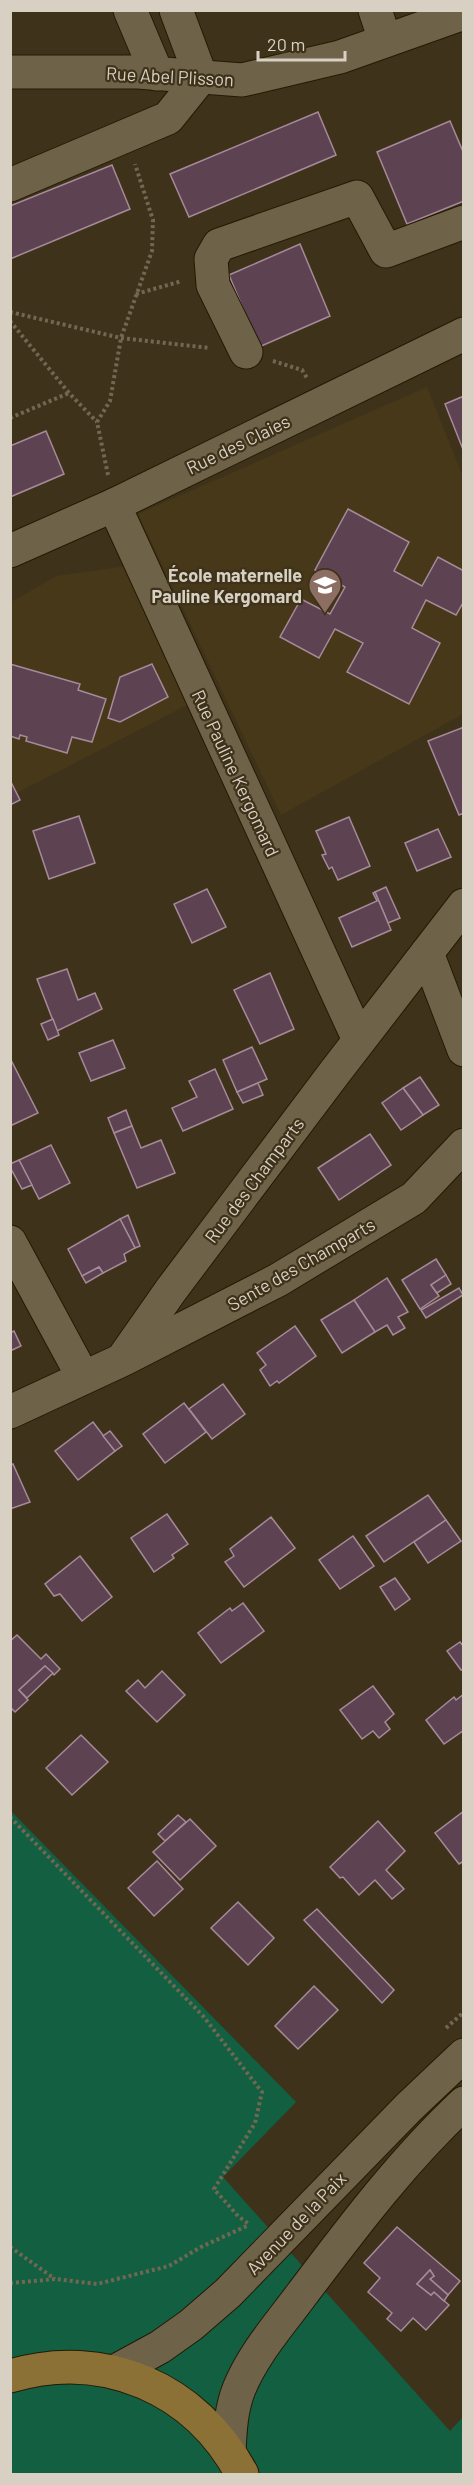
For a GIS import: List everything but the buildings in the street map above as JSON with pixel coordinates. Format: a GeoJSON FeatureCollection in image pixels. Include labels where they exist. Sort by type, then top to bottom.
{"type":"FeatureCollection","features":[{"type":"Feature","properties":{"kind":"main road"},"geometry":{"type":"LineString","coordinates":[[15,2372],[63,2367],[114,2372],[152,2386],[179,2401],[202,2420],[235,2463]]}},
{"type":"Feature","properties":{"kind":"street"},"geometry":{"type":"LineString","coordinates":[[130,10],[157,74]]}},
{"type":"Feature","properties":{"kind":"street"},"geometry":{"type":"LineString","coordinates":[[10,185],[168,118],[201,77],[176,10]]}},
{"type":"Feature","properties":{"kind":"street","name":"Rue Abel Plisson"},"geometry":{"type":"LineString","coordinates":[[10,72],[157,74],[242,80],[340,57],[380,25],[463,14]]}},
{"type":"Feature","properties":{"kind":"street"},"geometry":{"type":"LineString","coordinates":[[246,352],[213,285],[211,259],[219,245],[357,197],[386,251],[464,222]]}},
{"type":"Feature","properties":{"kind":"street","name":"Rue des Claies"},"geometry":{"type":"LineString","coordinates":[[10,551],[114,505],[464,334]]}},
{"type":"Feature","properties":{"kind":"street","name":"Rue Pauline Kergomard"},"geometry":{"type":"LineString","coordinates":[[114,505],[359,1040]]}},
{"type":"Feature","properties":{"kind":"street","name":"Rue des Champarts"},"geometry":{"type":"LineString","coordinates":[[122,1360],[171,1290],[464,905]]}},
{"type":"Feature","properties":{"kind":"street"},"geometry":{"type":"LineString","coordinates":[[427,953],[464,1050]]}},
{"type":"Feature","properties":{"kind":"street","name":"Sente des Champarts"},"geometry":{"type":"LineString","coordinates":[[122,1360],[278,1280],[414,1198],[464,1145]]}},
{"type":"Feature","properties":{"kind":"street"},"geometry":{"type":"LineString","coordinates":[[10,1242],[83,1377]]}},
{"type":"Feature","properties":{"kind":"street"},"geometry":{"type":"LineString","coordinates":[[10,1412],[122,1360]]}},
{"type":"Feature","properties":{"kind":"street","name":"Avenue de la Paix"},"geometry":{"type":"LineString","coordinates":[[114,2372],[160,2347],[191,2325],[228,2293],[409,2107],[464,2055]]}},
{"type":"Feature","properties":{"kind":"street"},"geometry":{"type":"LineString","coordinates":[[235,2463],[231,2418],[238,2389],[263,2346],[360,2217],[436,2129],[464,2103]]}},
{"type":"Feature","properties":{"kind":"path"},"geometry":{"type":"LineString","coordinates":[[97,422],[110,401],[121,338],[152,251],[153,220],[126,136]]}},
{"type":"Feature","properties":{"kind":"path"},"geometry":{"type":"LineString","coordinates":[[136,294],[212,272]]}},
{"type":"Feature","properties":{"kind":"path"},"geometry":{"type":"LineString","coordinates":[[10,312],[121,338],[246,352],[302,370],[321,403]]}},
{"type":"Feature","properties":{"kind":"path"},"geometry":{"type":"LineString","coordinates":[[10,321],[69,393],[97,422],[114,505]]}},
{"type":"Feature","properties":{"kind":"path"},"geometry":{"type":"LineString","coordinates":[[10,418],[69,393]]}},
{"type":"Feature","properties":{"kind":"path"},"geometry":{"type":"LineString","coordinates":[[10,1817],[203,2016],[262,2092],[255,2123],[214,2189],[238,2216],[250,2224]]}},
{"type":"Feature","properties":{"kind":"path"},"geometry":{"type":"LineString","coordinates":[[10,2283],[56,2279],[97,2284],[169,2266],[201,2247],[258,2222]]}},
{"type":"Feature","properties":{"kind":"path"},"geometry":{"type":"LineString","coordinates":[[10,2247],[56,2279]]}},
{"type":"Feature","properties":{"kind":"shaded area","name":"École maternelle Pauline Kergomard"},"geometry":{"type":"Polygon","coordinates":[[[427,387],[463,477],[463,714],[281,815],[138,514],[427,387]]]}},
{"type":"Feature","properties":{"kind":"shaded area"},"geometry":{"type":"Polygon","coordinates":[[[127,566],[187,705],[11,796],[11,602],[57,576],[127,566]]]}},
{"type":"Feature","properties":{"kind":"green space"},"geometry":{"type":"Polygon","coordinates":[[[10,1810],[296,2102],[223,2177],[450,2431],[463,2417],[463,2474],[11,2474],[10,1810]]]}},
{"type":"Feature","properties":{"kind":"place","name":"École maternelle Pauline Kergomard"},"geometry":{"type":"Point","coordinates":[325,614]}}]}
